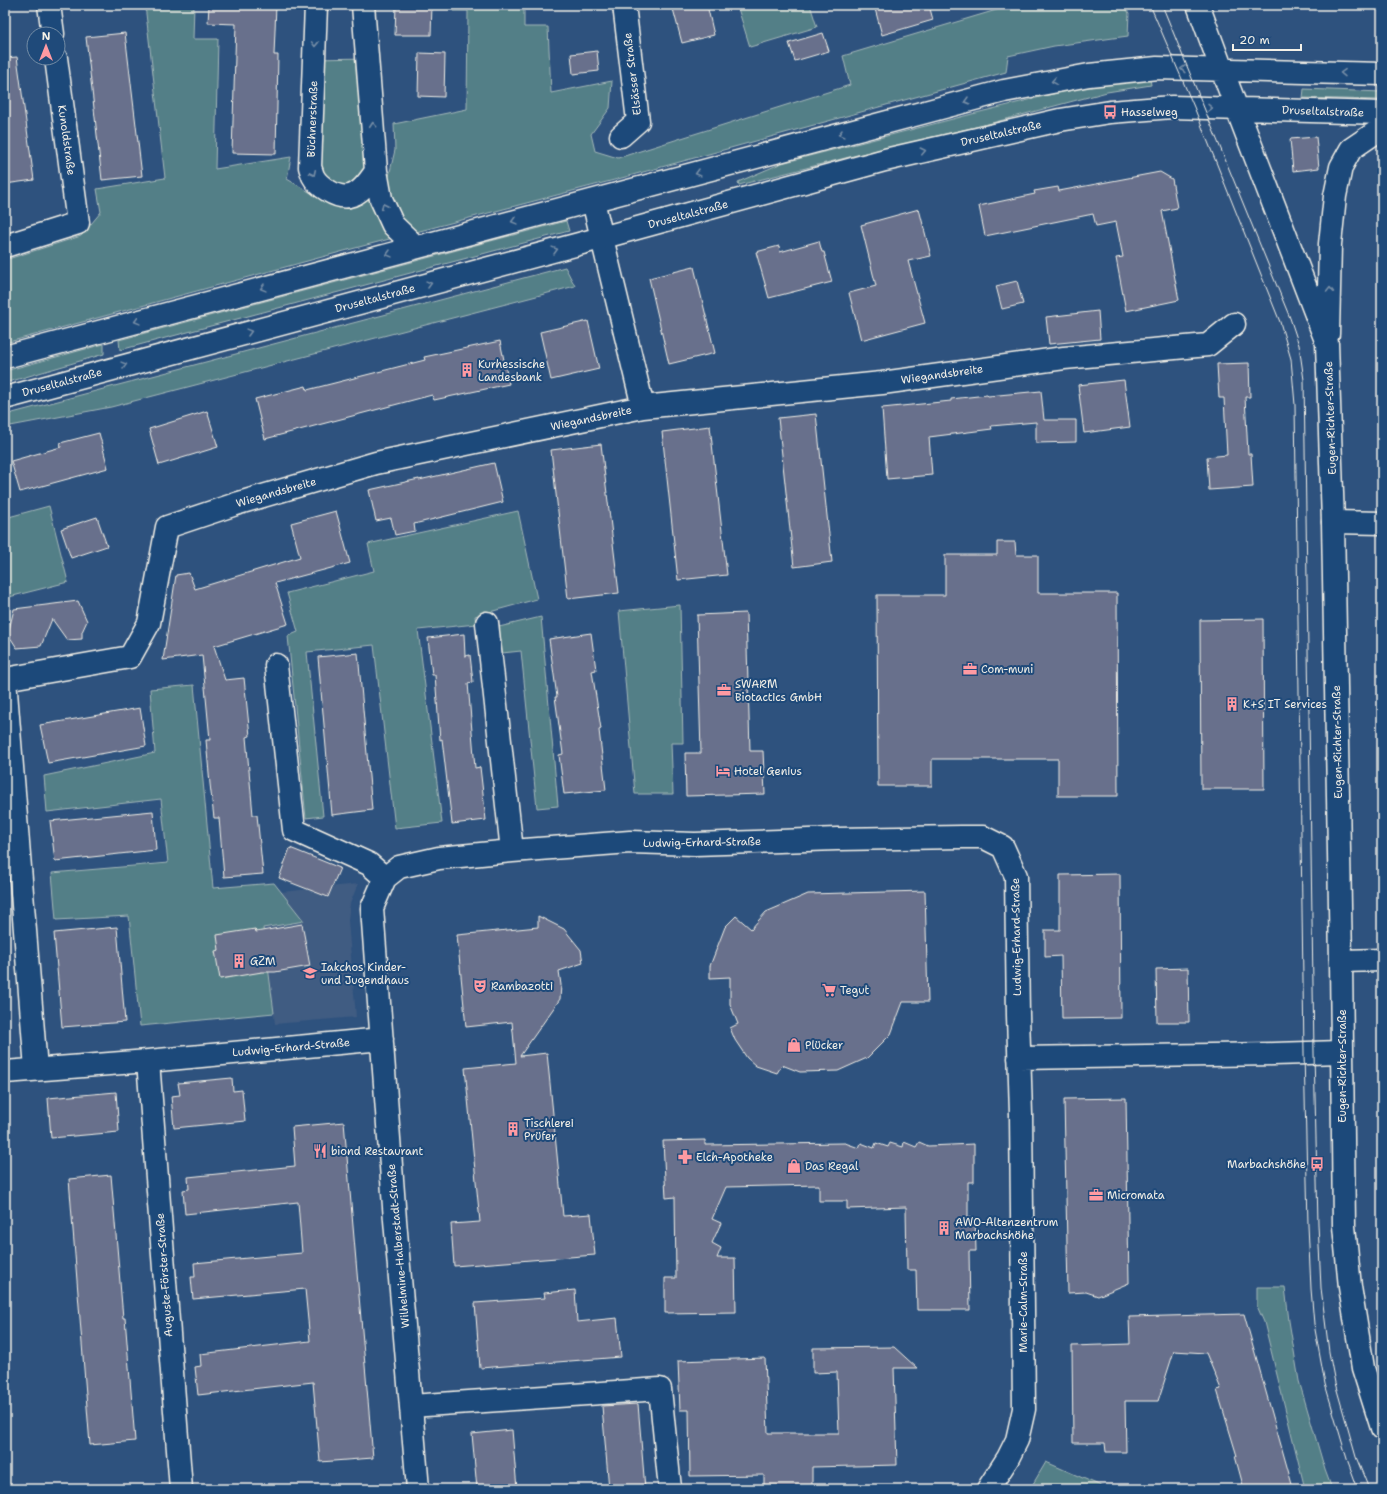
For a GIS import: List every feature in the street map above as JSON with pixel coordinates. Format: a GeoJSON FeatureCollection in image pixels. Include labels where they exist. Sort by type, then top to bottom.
{"type":"FeatureCollection","features":[{"type":"Feature","properties":{"kind":"street"},"geometry":{"type":"LineString","coordinates":[[49,5],[51,26]]}},
{"type":"Feature","properties":{"kind":"street","name":"Büchnerstraße"},"geometry":{"type":"LineString","coordinates":[[316,5],[310,167],[313,177],[326,189],[337,195],[349,196],[359,192],[376,171]]}},
{"type":"Feature","properties":{"kind":"street"},"geometry":{"type":"LineString","coordinates":[[363,5],[376,171],[381,199],[393,225],[416,247]]}},
{"type":"Feature","properties":{"kind":"street","name":"Elsässer Straße"},"geometry":{"type":"LineString","coordinates":[[621,136],[638,121],[624,5]]}},
{"type":"Feature","properties":{"kind":"street"},"geometry":{"type":"LineString","coordinates":[[1198,5],[1222,70]]}},
{"type":"Feature","properties":{"kind":"street","name":"Kunoldstraße"},"geometry":{"type":"LineString","coordinates":[[5,246],[78,223],[57,66]]}},
{"type":"Feature","properties":{"kind":"street"},"geometry":{"type":"LineString","coordinates":[[5,357],[1004,90],[1089,75],[1157,68],[1382,74]]}},
{"type":"Feature","properties":{"kind":"street","name":"Eugen-Richter-Straße"},"geometry":{"type":"LineString","coordinates":[[1222,70],[1327,343],[1334,522],[1344,1226],[1350,1287],[1363,1368],[1382,1428]]}},
{"type":"Feature","properties":{"kind":"street","name":"Druseltalstraße"},"geometry":{"type":"LineString","coordinates":[[5,398],[602,238],[885,160],[1060,120],[1110,112],[1172,106],[1382,113]]}},
{"type":"Feature","properties":{"kind":"street"},"geometry":{"type":"LineString","coordinates":[[1327,343],[1330,244],[1335,196],[1341,167],[1351,149],[1382,128]]}},
{"type":"Feature","properties":{"kind":"street","name":"Wiegandsbreite"},"geometry":{"type":"LineString","coordinates":[[593,201],[643,407]]}},
{"type":"Feature","properties":{"kind":"street","name":"Wiegandsbreite"},"geometry":{"type":"LineString","coordinates":[[5,679],[130,657],[149,623],[167,527],[239,503],[376,463],[643,407],[882,383],[1064,358],[1208,345],[1234,324]]}},
{"type":"Feature","properties":{"kind":"street"},"geometry":{"type":"LineString","coordinates":[[1334,522],[1382,522]]}},
{"type":"Feature","properties":{"kind":"street"},"geometry":{"type":"LineString","coordinates":[[487,623],[512,851]]}},
{"type":"Feature","properties":{"kind":"street"},"geometry":{"type":"LineString","coordinates":[[276,665],[294,830],[369,864],[385,878],[372,908],[382,1038]]}},
{"type":"Feature","properties":{"kind":"street"},"geometry":{"type":"LineString","coordinates":[[5,679],[36,1069]]}},
{"type":"Feature","properties":{"kind":"street","name":"Ludwig-Erhard-Straße"},"geometry":{"type":"LineString","coordinates":[[385,878],[399,867],[439,858],[630,842],[695,844],[837,839],[982,837],[1003,847],[1016,876],[1019,1058]]}},
{"type":"Feature","properties":{"kind":"street"},"geometry":{"type":"LineString","coordinates":[[1341,961],[1382,960]]}},
{"type":"Feature","properties":{"kind":"street","name":"Ludwig-Erhard-Straße"},"geometry":{"type":"LineString","coordinates":[[5,1072],[148,1061],[382,1038]]}},
{"type":"Feature","properties":{"kind":"street","name":"Wilhelmine-Halberstadt-Straße"},"geometry":{"type":"LineString","coordinates":[[382,1038],[395,1220],[418,1489]]}},
{"type":"Feature","properties":{"kind":"street"},"geometry":{"type":"LineString","coordinates":[[1019,1058],[1341,1052]]}},
{"type":"Feature","properties":{"kind":"street","name":"Marie-Calm-Straße"},"geometry":{"type":"LineString","coordinates":[[988,1489],[1008,1458],[1017,1440],[1024,1409],[1021,1114],[1019,1058]]}},
{"type":"Feature","properties":{"kind":"street","name":"Auguste-Förster-Straße"},"geometry":{"type":"LineString","coordinates":[[148,1061],[181,1489]]}},
{"type":"Feature","properties":{"kind":"street"},"geometry":{"type":"LineString","coordinates":[[411,1406],[660,1389],[670,1489]]}},
{"type":"Feature","properties":{"kind":"shaded area","name":"Iakchos Kinder- und Jugendhaus"},"geometry":{"type":"Polygon","coordinates":[[[358,884],[350,904],[348,920],[356,1017],[275,1024],[263,928],[303,921],[281,892],[358,884]]]}},
{"type":"Feature","properties":{"kind":"green space"},"geometry":{"type":"Polygon","coordinates":[[[145,5],[194,5],[193,39],[218,39],[215,169],[291,157],[287,179],[311,193],[336,204],[365,196],[389,176],[395,150],[394,124],[467,109],[468,11],[453,11],[453,5],[524,5],[524,27],[548,27],[551,93],[612,81],[610,108],[591,134],[595,151],[618,158],[850,85],[843,56],[1013,5],[1123,5],[1129,13],[1128,36],[1054,46],[1008,56],[1006,72],[618,179],[359,247],[5,343],[5,260],[81,236],[101,212],[97,189],[165,178],[145,5]]]}},
{"type":"Feature","properties":{"kind":"green space"},"geometry":{"type":"Polygon","coordinates":[[[737,5],[810,5],[817,27],[750,47],[737,5]]]}},
{"type":"Feature","properties":{"kind":"green space"},"geometry":{"type":"Polygon","coordinates":[[[367,58],[376,171],[359,191],[313,177],[314,59],[367,58]]]}},
{"type":"Feature","properties":{"kind":"green space"},"geometry":{"type":"Polygon","coordinates":[[[1150,79],[1151,85],[1107,92],[988,124],[739,185],[738,182],[782,163],[976,113],[1073,89],[1150,79]]]}},
{"type":"Feature","properties":{"kind":"green space"},"geometry":{"type":"Polygon","coordinates":[[[1304,89],[1382,92],[1382,100],[1303,98],[1304,89]]]}},
{"type":"Feature","properties":{"kind":"green space"},"geometry":{"type":"Polygon","coordinates":[[[566,221],[569,231],[120,350],[119,340],[566,221]]]}},
{"type":"Feature","properties":{"kind":"green space"},"geometry":{"type":"Polygon","coordinates":[[[565,267],[575,286],[111,407],[5,427],[5,415],[565,267]]]}},
{"type":"Feature","properties":{"kind":"green space"},"geometry":{"type":"Polygon","coordinates":[[[104,344],[104,354],[5,383],[5,371],[104,344]]]}},
{"type":"Feature","properties":{"kind":"green space"},"geometry":{"type":"Polygon","coordinates":[[[49,506],[68,582],[5,598],[5,518],[49,506]]]}},
{"type":"Feature","properties":{"kind":"green space"},"geometry":{"type":"Polygon","coordinates":[[[518,511],[537,599],[475,616],[476,624],[418,630],[442,823],[395,828],[374,645],[307,652],[323,816],[306,818],[288,636],[298,632],[287,593],[374,571],[368,544],[518,511]]]}},
{"type":"Feature","properties":{"kind":"green space"},"geometry":{"type":"Polygon","coordinates":[[[680,605],[683,743],[671,743],[673,794],[635,794],[619,611],[680,605]]]}},
{"type":"Feature","properties":{"kind":"green space"},"geometry":{"type":"Polygon","coordinates":[[[541,617],[558,806],[537,808],[521,651],[502,653],[499,627],[541,617]]]}},
{"type":"Feature","properties":{"kind":"green space"},"geometry":{"type":"Polygon","coordinates":[[[194,685],[213,888],[274,883],[304,921],[263,928],[274,1013],[140,1026],[129,916],[56,920],[52,873],[168,863],[161,799],[47,812],[44,776],[155,753],[150,689],[194,685]]]}},
{"type":"Feature","properties":{"kind":"green space"},"geometry":{"type":"Polygon","coordinates":[[[1257,1287],[1285,1287],[1299,1381],[1332,1489],[1305,1489],[1264,1322],[1257,1306],[1257,1287]]]}},
{"type":"Feature","properties":{"kind":"green space"},"geometry":{"type":"Polygon","coordinates":[[[1046,1462],[1108,1489],[1030,1489],[1046,1462]]]}},
{"type":"Feature","properties":{"kind":"building"},"geometry":{"type":"Polygon","coordinates":[[[209,5],[276,5],[274,55],[278,55],[276,154],[232,153],[236,24],[208,23],[209,5]]]}},
{"type":"Feature","properties":{"kind":"building"},"geometry":{"type":"Polygon","coordinates":[[[396,5],[432,5],[431,35],[395,35],[396,5]]]}},
{"type":"Feature","properties":{"kind":"building"},"geometry":{"type":"Polygon","coordinates":[[[672,5],[707,5],[714,35],[682,43],[672,5]]]}},
{"type":"Feature","properties":{"kind":"building"},"geometry":{"type":"Polygon","coordinates":[[[874,5],[929,5],[933,20],[882,35],[874,5]]]}},
{"type":"Feature","properties":{"kind":"building"},"geometry":{"type":"Polygon","coordinates":[[[125,33],[142,176],[102,180],[86,37],[125,33]]]}},
{"type":"Feature","properties":{"kind":"building"},"geometry":{"type":"Polygon","coordinates":[[[823,33],[829,51],[795,61],[789,43],[823,33]]]}},
{"type":"Feature","properties":{"kind":"building"},"geometry":{"type":"Polygon","coordinates":[[[597,51],[599,71],[573,74],[571,54],[597,51]]]}},
{"type":"Feature","properties":{"kind":"building"},"geometry":{"type":"Polygon","coordinates":[[[419,53],[445,54],[444,97],[418,96],[419,53]]]}},
{"type":"Feature","properties":{"kind":"building"},"geometry":{"type":"Polygon","coordinates":[[[17,57],[34,180],[5,184],[5,58],[17,57]]]}},
{"type":"Feature","properties":{"kind":"building"},"geometry":{"type":"Polygon","coordinates":[[[1316,137],[1319,168],[1293,171],[1290,139],[1316,137]]]}},
{"type":"Feature","properties":{"kind":"building"},"geometry":{"type":"Polygon","coordinates":[[[1160,172],[1172,179],[1177,208],[1162,211],[1179,300],[1126,311],[1116,258],[1123,257],[1116,222],[1096,226],[1093,214],[985,236],[979,206],[1035,194],[1034,191],[1058,187],[1059,191],[1160,172]]]}},
{"type":"Feature","properties":{"kind":"building"},"geometry":{"type":"Polygon","coordinates":[[[919,209],[931,256],[908,261],[925,323],[861,340],[849,293],[876,286],[861,225],[919,209]]]}},
{"type":"Feature","properties":{"kind":"building"},"geometry":{"type":"Polygon","coordinates":[[[819,241],[822,252],[824,252],[832,282],[769,298],[756,252],[779,246],[780,252],[819,241]]]}},
{"type":"Feature","properties":{"kind":"building"},"geometry":{"type":"Polygon","coordinates":[[[694,267],[715,353],[669,364],[649,278],[694,267]]]}},
{"type":"Feature","properties":{"kind":"building"},"geometry":{"type":"Polygon","coordinates":[[[1017,281],[1023,304],[1002,309],[996,286],[1017,281]]]}},
{"type":"Feature","properties":{"kind":"building"},"geometry":{"type":"Polygon","coordinates":[[[1098,311],[1100,339],[1049,344],[1046,317],[1098,311]]]}},
{"type":"Feature","properties":{"kind":"building"},"geometry":{"type":"Polygon","coordinates":[[[588,321],[599,369],[551,380],[540,332],[588,321]]]}},
{"type":"Feature","properties":{"kind":"building"},"geometry":{"type":"Polygon","coordinates":[[[500,341],[509,384],[434,400],[432,395],[265,439],[255,399],[306,386],[307,390],[425,360],[424,357],[500,341]]]}},
{"type":"Feature","properties":{"kind":"building"},"geometry":{"type":"Polygon","coordinates":[[[1249,363],[1250,397],[1245,397],[1248,454],[1251,454],[1253,487],[1209,490],[1207,457],[1227,455],[1224,398],[1219,398],[1217,364],[1249,363]]]}},
{"type":"Feature","properties":{"kind":"building"},"geometry":{"type":"Polygon","coordinates":[[[1124,380],[1130,427],[1084,433],[1078,385],[1124,380]]]}},
{"type":"Feature","properties":{"kind":"building"},"geometry":{"type":"Polygon","coordinates":[[[1041,391],[1044,420],[1076,420],[1076,442],[1036,443],[1036,422],[991,426],[992,429],[929,437],[932,475],[887,479],[882,408],[951,401],[951,399],[987,395],[1041,391]]]}},
{"type":"Feature","properties":{"kind":"building"},"geometry":{"type":"Polygon","coordinates":[[[207,411],[218,447],[159,465],[149,429],[207,411]]]}},
{"type":"Feature","properties":{"kind":"building"},"geometry":{"type":"Polygon","coordinates":[[[816,414],[832,562],[794,567],[778,418],[816,414]]]}},
{"type":"Feature","properties":{"kind":"building"},"geometry":{"type":"Polygon","coordinates":[[[710,426],[727,575],[678,580],[662,432],[710,426]]]}},
{"type":"Feature","properties":{"kind":"building"},"geometry":{"type":"Polygon","coordinates":[[[99,433],[108,468],[20,492],[11,461],[61,447],[60,443],[99,433]]]}},
{"type":"Feature","properties":{"kind":"building"},"geometry":{"type":"Polygon","coordinates":[[[601,444],[619,593],[568,599],[551,450],[601,444]]]}},
{"type":"Feature","properties":{"kind":"building"},"geometry":{"type":"Polygon","coordinates":[[[494,463],[503,502],[414,524],[415,531],[395,535],[391,518],[376,521],[369,490],[494,463]]]}},
{"type":"Feature","properties":{"kind":"building"},"geometry":{"type":"Polygon","coordinates":[[[336,511],[350,563],[275,583],[288,624],[214,646],[225,680],[244,678],[250,736],[246,737],[253,815],[257,815],[263,874],[224,877],[219,818],[214,818],[210,784],[206,740],[210,740],[202,655],[163,660],[176,575],[189,573],[195,589],[300,557],[291,523],[336,511]]]}},
{"type":"Feature","properties":{"kind":"building"},"geometry":{"type":"Polygon","coordinates":[[[97,517],[107,546],[71,558],[61,529],[97,517]]]}},
{"type":"Feature","properties":{"kind":"building"},"geometry":{"type":"Polygon","coordinates":[[[997,542],[1015,542],[1016,555],[1038,555],[1038,593],[1117,593],[1118,796],[1058,796],[1058,759],[932,759],[932,786],[878,786],[877,595],[945,595],[945,555],[997,555],[997,542]]]}},
{"type":"Feature","properties":{"kind":"building"},"geometry":{"type":"Polygon","coordinates":[[[78,601],[87,621],[82,632],[82,639],[67,640],[52,619],[41,646],[17,648],[8,634],[14,609],[78,601]]]}},
{"type":"Feature","properties":{"kind":"building"},"geometry":{"type":"Polygon","coordinates":[[[746,613],[750,751],[763,751],[765,794],[686,796],[685,753],[701,753],[697,615],[746,613]]]}},
{"type":"Feature","properties":{"kind":"building","name":"K+S IT Services"},"geometry":{"type":"Polygon","coordinates":[[[1263,619],[1264,789],[1201,789],[1200,620],[1263,619]]]}},
{"type":"Feature","properties":{"kind":"building"},"geometry":{"type":"Polygon","coordinates":[[[591,633],[596,670],[592,671],[601,729],[599,730],[606,790],[564,794],[559,755],[563,754],[549,639],[591,633]]]}},
{"type":"Feature","properties":{"kind":"building"},"geometry":{"type":"Polygon","coordinates":[[[464,634],[465,656],[470,655],[473,682],[468,683],[475,768],[480,767],[486,820],[452,824],[442,739],[440,740],[435,675],[432,675],[428,638],[464,634]]]}},
{"type":"Feature","properties":{"kind":"building"},"geometry":{"type":"Polygon","coordinates":[[[358,653],[372,810],[332,815],[318,657],[358,653]]]}},
{"type":"Feature","properties":{"kind":"building"},"geometry":{"type":"Polygon","coordinates":[[[140,708],[146,746],[48,763],[40,725],[140,708]]]}},
{"type":"Feature","properties":{"kind":"building"},"geometry":{"type":"Polygon","coordinates":[[[153,811],[156,850],[55,861],[50,821],[153,811]]]}},
{"type":"Feature","properties":{"kind":"building"},"geometry":{"type":"Polygon","coordinates":[[[290,848],[340,868],[328,897],[279,878],[290,848]]]}},
{"type":"Feature","properties":{"kind":"building"},"geometry":{"type":"Polygon","coordinates":[[[1120,874],[1121,1018],[1062,1019],[1061,956],[1045,957],[1045,930],[1060,930],[1060,875],[1120,874]]]}},
{"type":"Feature","properties":{"kind":"building","name":"Tegut"},"geometry":{"type":"Polygon","coordinates":[[[925,891],[928,1002],[903,1002],[891,1034],[867,1058],[838,1071],[800,1072],[782,1065],[777,1073],[756,1066],[747,1058],[735,1040],[730,1028],[738,1024],[730,1004],[730,977],[710,978],[710,966],[725,927],[736,916],[751,929],[766,912],[808,894],[925,891]]]}},
{"type":"Feature","properties":{"kind":"building"},"geometry":{"type":"Polygon","coordinates":[[[538,916],[564,929],[581,950],[583,963],[559,971],[561,985],[560,999],[520,1056],[547,1053],[563,1216],[591,1214],[595,1255],[454,1266],[451,1224],[480,1222],[465,1068],[516,1063],[512,1022],[466,1027],[457,935],[538,927],[538,916]]]}},
{"type":"Feature","properties":{"kind":"building"},"geometry":{"type":"Polygon","coordinates":[[[302,924],[310,966],[220,979],[215,951],[219,950],[217,935],[255,929],[256,932],[302,924]]]}},
{"type":"Feature","properties":{"kind":"building"},"geometry":{"type":"Polygon","coordinates":[[[117,927],[125,1022],[62,1027],[54,933],[117,927]]]}},
{"type":"Feature","properties":{"kind":"building"},"geometry":{"type":"Polygon","coordinates":[[[1188,968],[1189,1022],[1157,1022],[1156,969],[1188,968]]]}},
{"type":"Feature","properties":{"kind":"building"},"geometry":{"type":"Polygon","coordinates":[[[232,1078],[233,1091],[242,1090],[245,1121],[174,1128],[171,1096],[180,1095],[178,1083],[232,1078]]]}},
{"type":"Feature","properties":{"kind":"building"},"geometry":{"type":"Polygon","coordinates":[[[116,1092],[119,1132],[51,1138],[48,1098],[116,1092]]]}},
{"type":"Feature","properties":{"kind":"building","name":"Micromata"},"geometry":{"type":"Polygon","coordinates":[[[1126,1098],[1129,1283],[1098,1296],[1086,1292],[1068,1293],[1064,1099],[1126,1098]]]}},
{"type":"Feature","properties":{"kind":"building"},"geometry":{"type":"Polygon","coordinates":[[[344,1122],[373,1458],[320,1462],[313,1382],[198,1395],[195,1367],[201,1366],[200,1354],[310,1341],[305,1289],[193,1299],[191,1277],[195,1277],[194,1263],[302,1253],[298,1202],[185,1214],[183,1190],[189,1189],[188,1177],[295,1166],[292,1127],[344,1122]]]}},
{"type":"Feature","properties":{"kind":"building"},"geometry":{"type":"Polygon","coordinates":[[[705,1140],[705,1145],[845,1143],[859,1148],[861,1143],[874,1148],[876,1143],[888,1147],[890,1143],[903,1147],[904,1142],[916,1147],[919,1142],[928,1146],[974,1144],[974,1182],[968,1182],[968,1218],[975,1218],[976,1251],[969,1251],[970,1310],[917,1310],[916,1270],[907,1270],[906,1207],[847,1209],[847,1201],[819,1201],[819,1185],[726,1187],[712,1219],[721,1223],[712,1243],[721,1248],[717,1258],[735,1258],[736,1312],[665,1313],[665,1278],[676,1278],[675,1197],[666,1198],[663,1141],[705,1140]]]}},
{"type":"Feature","properties":{"kind":"building"},"geometry":{"type":"Polygon","coordinates":[[[111,1175],[135,1441],[90,1445],[69,1179],[111,1175]]]}},
{"type":"Feature","properties":{"kind":"building"},"geometry":{"type":"Polygon","coordinates":[[[575,1290],[577,1322],[617,1318],[621,1357],[480,1368],[475,1303],[545,1298],[544,1293],[575,1290]]]}},
{"type":"Feature","properties":{"kind":"building"},"geometry":{"type":"Polygon","coordinates":[[[1244,1314],[1293,1488],[1244,1489],[1235,1456],[1237,1456],[1217,1390],[1221,1389],[1206,1353],[1174,1351],[1158,1401],[1125,1401],[1126,1452],[1106,1452],[1105,1443],[1073,1443],[1072,1346],[1130,1344],[1129,1317],[1244,1314]]]}},
{"type":"Feature","properties":{"kind":"building"},"geometry":{"type":"Polygon","coordinates":[[[894,1347],[917,1368],[894,1368],[897,1465],[812,1467],[812,1489],[764,1489],[764,1475],[690,1476],[689,1410],[680,1410],[678,1361],[765,1358],[768,1433],[839,1433],[837,1372],[813,1373],[813,1348],[894,1347]]]}},
{"type":"Feature","properties":{"kind":"building"},"geometry":{"type":"Polygon","coordinates":[[[638,1404],[645,1489],[609,1489],[602,1406],[638,1404]]]}},
{"type":"Feature","properties":{"kind":"building"},"geometry":{"type":"Polygon","coordinates":[[[512,1430],[517,1489],[477,1489],[472,1434],[512,1430]]]}},
{"type":"Feature","properties":{"kind":"tram line"},"geometry":{"type":"LineString","coordinates":[[1150,5],[1194,107],[1280,322],[1291,359],[1295,405],[1304,1053],[1311,1289],[1314,1324],[1325,1384],[1347,1459],[1358,1489]]}},
{"type":"Feature","properties":{"kind":"tram line"},"geometry":{"type":"LineString","coordinates":[[1162,5],[1290,318],[1299,345],[1304,380],[1314,1053],[1321,1288],[1329,1352],[1335,1383],[1356,1457],[1369,1489]]}},
{"type":"Feature","properties":{"kind":"place","name":"Hasselweg"},"geometry":{"type":"Point","coordinates":[1110,112]}},
{"type":"Feature","properties":{"kind":"place","name":"Kurhessische Landesbank"},"geometry":{"type":"Point","coordinates":[467,370]}},
{"type":"Feature","properties":{"kind":"place","name":"Com-muni"},"geometry":{"type":"Point","coordinates":[970,669]}},
{"type":"Feature","properties":{"kind":"place","name":"SWARM Biotactics GmbH"},"geometry":{"type":"Point","coordinates":[724,690]}},
{"type":"Feature","properties":{"kind":"place","name":"K+S IT Services"},"geometry":{"type":"Point","coordinates":[1232,704]}},
{"type":"Feature","properties":{"kind":"place","name":"Hotel Genius"},"geometry":{"type":"Point","coordinates":[723,771]}},
{"type":"Feature","properties":{"kind":"place","name":"GZM"},"geometry":{"type":"Point","coordinates":[239,961]}},
{"type":"Feature","properties":{"kind":"place","name":"Iakchos Kinder- und Jugendhaus"},"geometry":{"type":"Point","coordinates":[310,973]}},
{"type":"Feature","properties":{"kind":"place","name":"Rambazotti"},"geometry":{"type":"Point","coordinates":[480,986]}},
{"type":"Feature","properties":{"kind":"place","name":"Tegut"},"geometry":{"type":"Point","coordinates":[829,990]}},
{"type":"Feature","properties":{"kind":"place","name":"Plücker"},"geometry":{"type":"Point","coordinates":[794,1045]}},
{"type":"Feature","properties":{"kind":"place","name":"Tischlerei Prüfer"},"geometry":{"type":"Point","coordinates":[513,1129]}},
{"type":"Feature","properties":{"kind":"place","name":"biond Restaurant"},"geometry":{"type":"Point","coordinates":[320,1151]}},
{"type":"Feature","properties":{"kind":"place","name":"Elch-Apotheke"},"geometry":{"type":"Point","coordinates":[685,1157]}},
{"type":"Feature","properties":{"kind":"place","name":"Marbachshöhe"},"geometry":{"type":"Point","coordinates":[1317,1164]}},
{"type":"Feature","properties":{"kind":"place","name":"Das Regal"},"geometry":{"type":"Point","coordinates":[794,1166]}},
{"type":"Feature","properties":{"kind":"place","name":"Micromata"},"geometry":{"type":"Point","coordinates":[1096,1195]}},
{"type":"Feature","properties":{"kind":"place","name":"AWO-Altenzentrum Marbachshöhe"},"geometry":{"type":"Point","coordinates":[944,1228]}}]}
